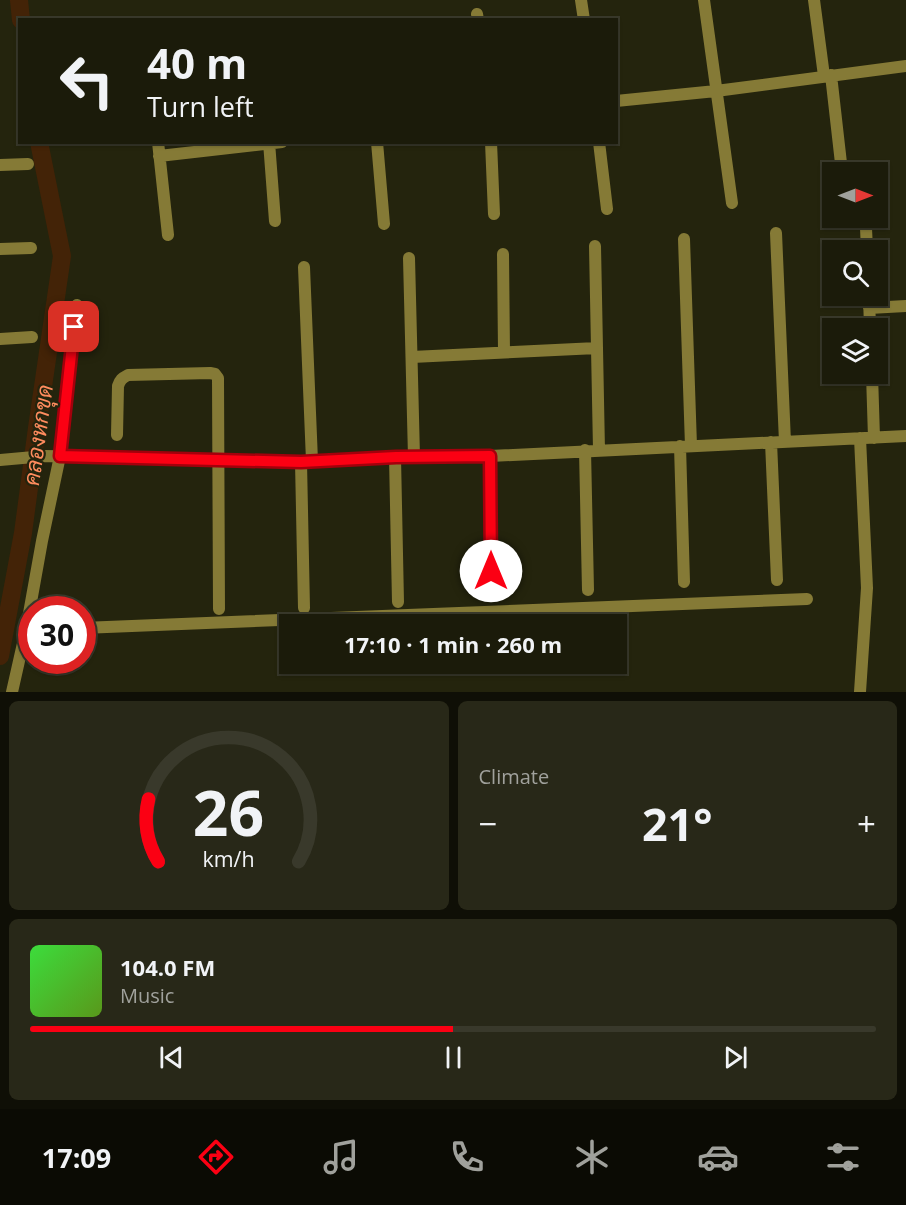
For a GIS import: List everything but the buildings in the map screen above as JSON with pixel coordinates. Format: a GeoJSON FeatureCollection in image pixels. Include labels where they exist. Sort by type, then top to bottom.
{"type":"FeatureCollection","features":[{"type":"Feature","properties":{"kind":"street"},"geometry":{"type":"LineString","coordinates":[[581,0],[584,18]]}},
{"type":"Feature","properties":{"kind":"street"},"geometry":{"type":"LineString","coordinates":[[704,0],[732,204]]}},
{"type":"Feature","properties":{"kind":"street"},"geometry":{"type":"LineString","coordinates":[[814,0],[841,162]]}},
{"type":"Feature","properties":{"kind":"street"},"geometry":{"type":"LineString","coordinates":[[618,101],[716,91],[906,66]]}},
{"type":"Feature","properties":{"kind":"street"},"geometry":{"type":"LineString","coordinates":[[158,144],[168,235]]}},
{"type":"Feature","properties":{"kind":"street"},"geometry":{"type":"LineString","coordinates":[[159,156],[261,144]]}},
{"type":"Feature","properties":{"kind":"street"},"geometry":{"type":"LineString","coordinates":[[269,144],[275,221]]}},
{"type":"Feature","properties":{"kind":"street"},"geometry":{"type":"LineString","coordinates":[[377,144],[384,224]]}},
{"type":"Feature","properties":{"kind":"street"},"geometry":{"type":"LineString","coordinates":[[491,144],[494,214]]}},
{"type":"Feature","properties":{"kind":"street"},"geometry":{"type":"LineString","coordinates":[[599,144],[607,209]]}},
{"type":"Feature","properties":{"kind":"street"},"geometry":{"type":"LineString","coordinates":[[0,165],[28,164]]}},
{"type":"Feature","properties":{"kind":"street"},"geometry":{"type":"LineString","coordinates":[[866,228],[867,240]]}},
{"type":"Feature","properties":{"kind":"street"},"geometry":{"type":"LineString","coordinates":[[776,233],[784,441]]}},
{"type":"Feature","properties":{"kind":"street"},"geometry":{"type":"LineString","coordinates":[[684,239],[684,582]]}},
{"type":"Feature","properties":{"kind":"street"},"geometry":{"type":"LineString","coordinates":[[595,246],[599,450]]}},
{"type":"Feature","properties":{"kind":"street"},"geometry":{"type":"LineString","coordinates":[[0,249],[31,248]]}},
{"type":"Feature","properties":{"kind":"street"},"geometry":{"type":"LineString","coordinates":[[503,254],[504,352]]}},
{"type":"Feature","properties":{"kind":"street"},"geometry":{"type":"LineString","coordinates":[[409,258],[414,457]]}},
{"type":"Feature","properties":{"kind":"street"},"geometry":{"type":"LineString","coordinates":[[304,267],[307,462],[304,608]]}},
{"type":"Feature","properties":{"kind":"street"},"geometry":{"type":"LineString","coordinates":[[888,304],[906,306]]}},
{"type":"Feature","properties":{"kind":"street"},"geometry":{"type":"LineString","coordinates":[[34,596],[42,541],[60,456],[76,305]]}},
{"type":"Feature","properties":{"kind":"street"},"geometry":{"type":"LineString","coordinates":[[0,339],[32,337]]}},
{"type":"Feature","properties":{"kind":"street"},"geometry":{"type":"LineString","coordinates":[[412,357],[597,348]]}},
{"type":"Feature","properties":{"kind":"street"},"geometry":{"type":"LineString","coordinates":[[117,435],[117,386],[123,377],[210,373],[215,374],[218,378],[219,609]]}},
{"type":"Feature","properties":{"kind":"street"},"geometry":{"type":"LineString","coordinates":[[872,384],[874,438]]}},
{"type":"Feature","properties":{"kind":"street"},"geometry":{"type":"LineString","coordinates":[[2,459],[60,456],[307,462],[396,457],[490,456],[906,436]]}},
{"type":"Feature","properties":{"kind":"street"},"geometry":{"type":"LineString","coordinates":[[860,438],[867,588],[860,692]]}},
{"type":"Feature","properties":{"kind":"street"},"geometry":{"type":"LineString","coordinates":[[771,442],[777,580]]}},
{"type":"Feature","properties":{"kind":"street"},"geometry":{"type":"LineString","coordinates":[[585,450],[588,590]]}},
{"type":"Feature","properties":{"kind":"street"},"geometry":{"type":"LineString","coordinates":[[490,456],[491,595]]}},
{"type":"Feature","properties":{"kind":"street"},"geometry":{"type":"LineString","coordinates":[[396,457],[398,602]]}},
{"type":"Feature","properties":{"kind":"street"},"geometry":{"type":"LineString","coordinates":[[96,627],[807,599]]}},
{"type":"Feature","properties":{"kind":"street"},"geometry":{"type":"LineString","coordinates":[[12,692],[18,670]]}},
{"type":"Feature","properties":{"kind":"waterway","name":"คลองหกขุด"},"geometry":{"type":"LineString","coordinates":[[19,0],[21,18]]}},
{"type":"Feature","properties":{"kind":"waterway","name":"คลองหกขุด"},"geometry":{"type":"LineString","coordinates":[[0,656],[23,533],[62,256],[39,144]]}},
{"type":"Feature","properties":{"kind":"route"},"geometry":{"type":"LineString","coordinates":[[74,327],[60,456],[301,462],[396,457],[490,456],[491,571]]}}]}
